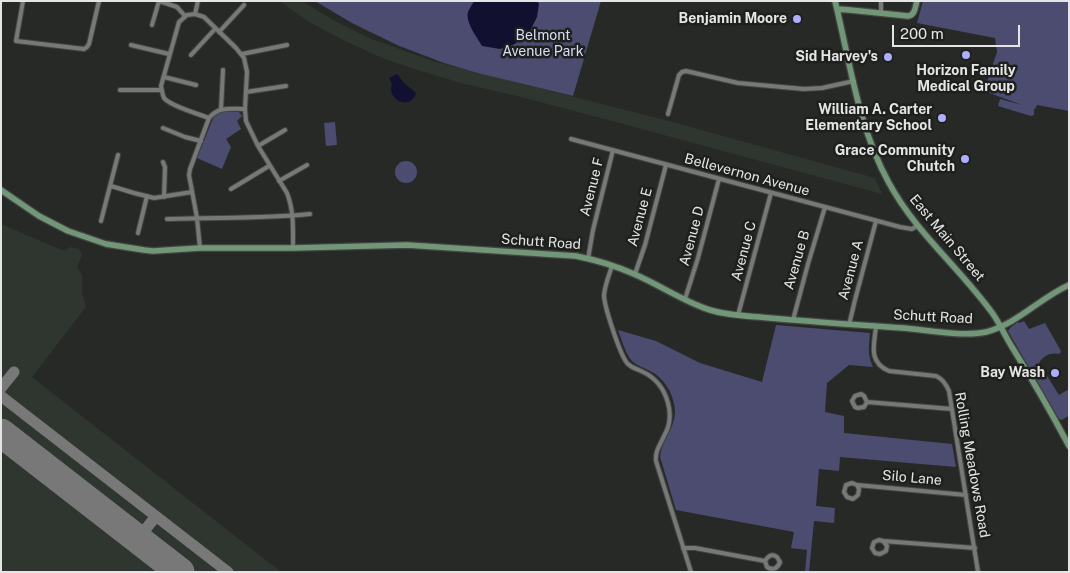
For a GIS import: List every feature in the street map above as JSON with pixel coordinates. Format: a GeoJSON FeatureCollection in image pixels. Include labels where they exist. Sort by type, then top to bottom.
{"type":"FeatureCollection","features":[{"type":"Feature","properties":{"kind":"street"},"geometry":{"type":"LineString","coordinates":[[23,1],[16,41],[84,49],[89,44],[100,1]]}},
{"type":"Feature","properties":{"kind":"street"},"geometry":{"type":"LineString","coordinates":[[152,25],[159,1],[177,7],[185,16]]}},
{"type":"Feature","properties":{"kind":"street"},"geometry":{"type":"LineString","coordinates":[[195,14],[198,1]]}},
{"type":"Feature","properties":{"kind":"street","name":"East Main Street"},"geometry":{"type":"LineString","coordinates":[[835,1],[864,122],[875,154],[888,182],[900,203],[917,226],[994,315],[1041,393],[1069,446]]}},
{"type":"Feature","properties":{"kind":"street"},"geometry":{"type":"LineString","coordinates":[[880,13],[881,1]]}},
{"type":"Feature","properties":{"kind":"street"},"geometry":{"type":"LineString","coordinates":[[837,9],[911,16],[914,13],[917,1]]}},
{"type":"Feature","properties":{"kind":"street"},"geometry":{"type":"LineString","coordinates":[[220,32],[244,5]]}},
{"type":"Feature","properties":{"kind":"street"},"geometry":{"type":"LineString","coordinates":[[209,118],[171,104],[164,97],[161,86],[179,22],[185,16],[195,14],[204,17],[244,58],[246,72],[246,121],[269,166],[290,200],[293,216],[293,248]]}},
{"type":"Feature","properties":{"kind":"street"},"geometry":{"type":"LineString","coordinates":[[191,55],[215,29]]}},
{"type":"Feature","properties":{"kind":"street"},"geometry":{"type":"LineString","coordinates":[[131,45],[169,54]]}},
{"type":"Feature","properties":{"kind":"street"},"geometry":{"type":"LineString","coordinates":[[242,54],[287,45]]}},
{"type":"Feature","properties":{"kind":"street"},"geometry":{"type":"LineString","coordinates":[[221,109],[223,70]]}},
{"type":"Feature","properties":{"kind":"street"},"geometry":{"type":"LineString","coordinates":[[668,114],[679,75],[686,70],[738,83],[804,89],[822,88],[854,81]]}},
{"type":"Feature","properties":{"kind":"street"},"geometry":{"type":"LineString","coordinates":[[164,78],[196,85]]}},
{"type":"Feature","properties":{"kind":"street"},"geometry":{"type":"LineString","coordinates":[[246,92],[286,86]]}},
{"type":"Feature","properties":{"kind":"street"},"geometry":{"type":"LineString","coordinates":[[120,90],[162,90]]}},
{"type":"Feature","properties":{"kind":"street"},"geometry":{"type":"LineString","coordinates":[[200,248],[197,218],[189,175],[190,169],[209,118],[213,113],[221,109],[245,109]]}},
{"type":"Feature","properties":{"kind":"street"},"geometry":{"type":"LineString","coordinates":[[163,128],[201,141]]}},
{"type":"Feature","properties":{"kind":"street"},"geometry":{"type":"LineString","coordinates":[[258,146],[285,130]]}},
{"type":"Feature","properties":{"kind":"street","name":"Bellevernon Avenue"},"geometry":{"type":"LineString","coordinates":[[571,139],[876,221],[908,229],[917,226]]}},
{"type":"Feature","properties":{"kind":"street","name":"Avenue F"},"geometry":{"type":"LineString","coordinates":[[588,258],[613,150]]}},
{"type":"Feature","properties":{"kind":"street"},"geometry":{"type":"LineString","coordinates":[[101,221],[118,155]]}},
{"type":"Feature","properties":{"kind":"street"},"geometry":{"type":"LineString","coordinates":[[164,162],[164,197]]}},
{"type":"Feature","properties":{"kind":"street"},"geometry":{"type":"LineString","coordinates":[[279,181],[307,165]]}},
{"type":"Feature","properties":{"kind":"street","name":"Avenue E"},"geometry":{"type":"LineString","coordinates":[[635,274],[648,236],[666,165]]}},
{"type":"Feature","properties":{"kind":"street"},"geometry":{"type":"LineString","coordinates":[[231,189],[269,166]]}},
{"type":"Feature","properties":{"kind":"street","name":"Avenue D"},"geometry":{"type":"LineString","coordinates":[[685,299],[719,179]]}},
{"type":"Feature","properties":{"kind":"street"},"geometry":{"type":"LineString","coordinates":[[111,186],[154,198],[192,192]]}},
{"type":"Feature","properties":{"kind":"street","name":"Schutt Road"},"geometry":{"type":"LineString","coordinates":[[1,190],[28,210],[50,223],[106,244],[121,247],[154,250],[407,245],[553,254],[588,258],[635,274],[709,310],[792,320],[876,327],[973,333],[986,332],[1009,322],[1069,285]]}},
{"type":"Feature","properties":{"kind":"street","name":"Avenue C"},"geometry":{"type":"LineString","coordinates":[[738,315],[771,193]]}},
{"type":"Feature","properties":{"kind":"street"},"geometry":{"type":"LineString","coordinates":[[138,233],[147,196]]}},
{"type":"Feature","properties":{"kind":"street","name":"Avenue B"},"geometry":{"type":"LineString","coordinates":[[792,320],[825,207]]}},
{"type":"Feature","properties":{"kind":"street"},"geometry":{"type":"LineString","coordinates":[[168,219],[244,218],[310,214]]}},
{"type":"Feature","properties":{"kind":"street","name":"Avenue A"},"geometry":{"type":"LineString","coordinates":[[849,325],[876,221]]}},
{"type":"Feature","properties":{"kind":"street"},"geometry":{"type":"LineString","coordinates":[[612,266],[605,289],[605,299],[622,356],[629,365],[656,381],[663,390],[668,402],[670,415],[668,426],[655,458],[690,572]]}},
{"type":"Feature","properties":{"kind":"street","name":"Rolling Meadows Road"},"geometry":{"type":"LineString","coordinates":[[876,327],[874,355],[880,366],[889,371],[939,378],[947,386],[978,572]]}},
{"type":"Feature","properties":{"kind":"street"},"geometry":{"type":"LineString","coordinates":[[867,402],[952,409]]}},
{"type":"Feature","properties":{"kind":"street"},"geometry":{"type":"LineString","coordinates":[[850,483],[857,485],[859,488],[858,495],[853,499],[847,497],[844,492],[846,486],[850,483]]}},
{"type":"Feature","properties":{"kind":"street","name":"Silo Lane"},"geometry":{"type":"LineString","coordinates":[[857,485],[966,495]]}},
{"type":"Feature","properties":{"kind":"street"},"geometry":{"type":"LineString","coordinates":[[883,541],[975,548]]}},
{"type":"Feature","properties":{"kind":"street"},"geometry":{"type":"LineString","coordinates":[[683,548],[696,548],[765,561]]}},
{"type":"Feature","properties":{"kind":"shaded area"},"geometry":{"type":"Polygon","coordinates":[[[279,1],[302,1],[333,20],[369,38],[433,61],[669,121],[875,178],[882,194],[521,97],[461,83],[411,68],[380,57],[343,40],[311,23],[279,1]]]}},
{"type":"Feature","properties":{"kind":"shaded area"},"geometry":{"type":"Polygon","coordinates":[[[474,1],[537,1],[539,4],[537,17],[530,31],[515,44],[500,49],[482,46],[472,29],[468,20],[468,11],[474,1]]]}},
{"type":"Feature","properties":{"kind":"shaded area"},"geometry":{"type":"Polygon","coordinates":[[[397,74],[416,93],[409,102],[399,101],[392,94],[392,84],[389,78],[397,74]]]}},
{"type":"Feature","properties":{"kind":"shaded area"},"geometry":{"type":"Polygon","coordinates":[[[1,224],[64,251],[71,247],[79,249],[82,255],[77,268],[82,274],[82,292],[86,307],[32,377],[281,572],[1,572],[1,224]]]}},
{"type":"Feature","properties":{"kind":"green space","name":"Belmont Avenue Park"},"geometry":{"type":"Polygon","coordinates":[[[315,1],[601,1],[573,96],[444,63],[397,45],[352,23],[315,1]]]}},
{"type":"Feature","properties":{"kind":"green space"},"geometry":{"type":"Polygon","coordinates":[[[923,1],[1069,1],[1069,111],[1037,105],[1034,109],[1034,115],[1031,116],[998,106],[1000,99],[1022,105],[984,91],[997,52],[995,38],[917,23],[923,1]]]}},
{"type":"Feature","properties":{"kind":"green space"},"geometry":{"type":"Polygon","coordinates":[[[225,111],[239,112],[242,116],[237,121],[241,129],[226,139],[231,147],[222,169],[197,158],[214,116],[225,111]]]}},
{"type":"Feature","properties":{"kind":"green space"},"geometry":{"type":"Polygon","coordinates":[[[335,122],[337,145],[326,146],[324,123],[335,122]]]}},
{"type":"Feature","properties":{"kind":"green space"},"geometry":{"type":"Polygon","coordinates":[[[402,161],[410,161],[417,168],[417,176],[410,183],[402,183],[395,176],[395,168],[402,161]]]}},
{"type":"Feature","properties":{"kind":"green space"},"geometry":{"type":"Polygon","coordinates":[[[1024,321],[1029,329],[1045,323],[1061,351],[1060,354],[1045,356],[1039,363],[1059,395],[1069,389],[1068,416],[1062,420],[1059,419],[1008,331],[1018,322],[1024,321]]]}},
{"type":"Feature","properties":{"kind":"green space"},"geometry":{"type":"Polygon","coordinates":[[[776,325],[870,333],[869,354],[873,367],[849,365],[827,383],[825,412],[844,416],[844,433],[952,444],[956,467],[840,457],[839,471],[819,469],[816,506],[835,508],[834,523],[814,521],[809,572],[805,572],[807,550],[791,548],[794,532],[676,510],[660,457],[674,419],[675,407],[673,400],[668,388],[660,378],[630,359],[618,330],[656,341],[700,363],[762,382],[776,325]]]}},
{"type":"Feature","properties":{"kind":"taxiway"},"geometry":{"type":"LineString","coordinates":[[1,388],[14,372]]}},
{"type":"Feature","properties":{"kind":"taxiway"},"geometry":{"type":"LineString","coordinates":[[1,396],[228,572]]}},
{"type":"Feature","properties":{"kind":"taxiway"},"geometry":{"type":"LineString","coordinates":[[138,539],[156,516]]}},
{"type":"Feature","properties":{"kind":"runway"},"geometry":{"type":"LineString","coordinates":[[1,433],[180,572]]}},
{"type":"Feature","properties":{"kind":"place","name":"Benjamin Moore"},"geometry":{"type":"Point","coordinates":[797,19]}},
{"type":"Feature","properties":{"kind":"place","name":"Horizon Family Medical Group"},"geometry":{"type":"Point","coordinates":[966,55]}},
{"type":"Feature","properties":{"kind":"place","name":"Sid Harvey's"},"geometry":{"type":"Point","coordinates":[888,57]}},
{"type":"Feature","properties":{"kind":"place","name":"William A. Carter Elementary School"},"geometry":{"type":"Point","coordinates":[942,118]}},
{"type":"Feature","properties":{"kind":"place","name":"Grace Community Chutch"},"geometry":{"type":"Point","coordinates":[965,159]}},
{"type":"Feature","properties":{"kind":"place","name":"Bay Wash"},"geometry":{"type":"Point","coordinates":[1055,373]}}]}
